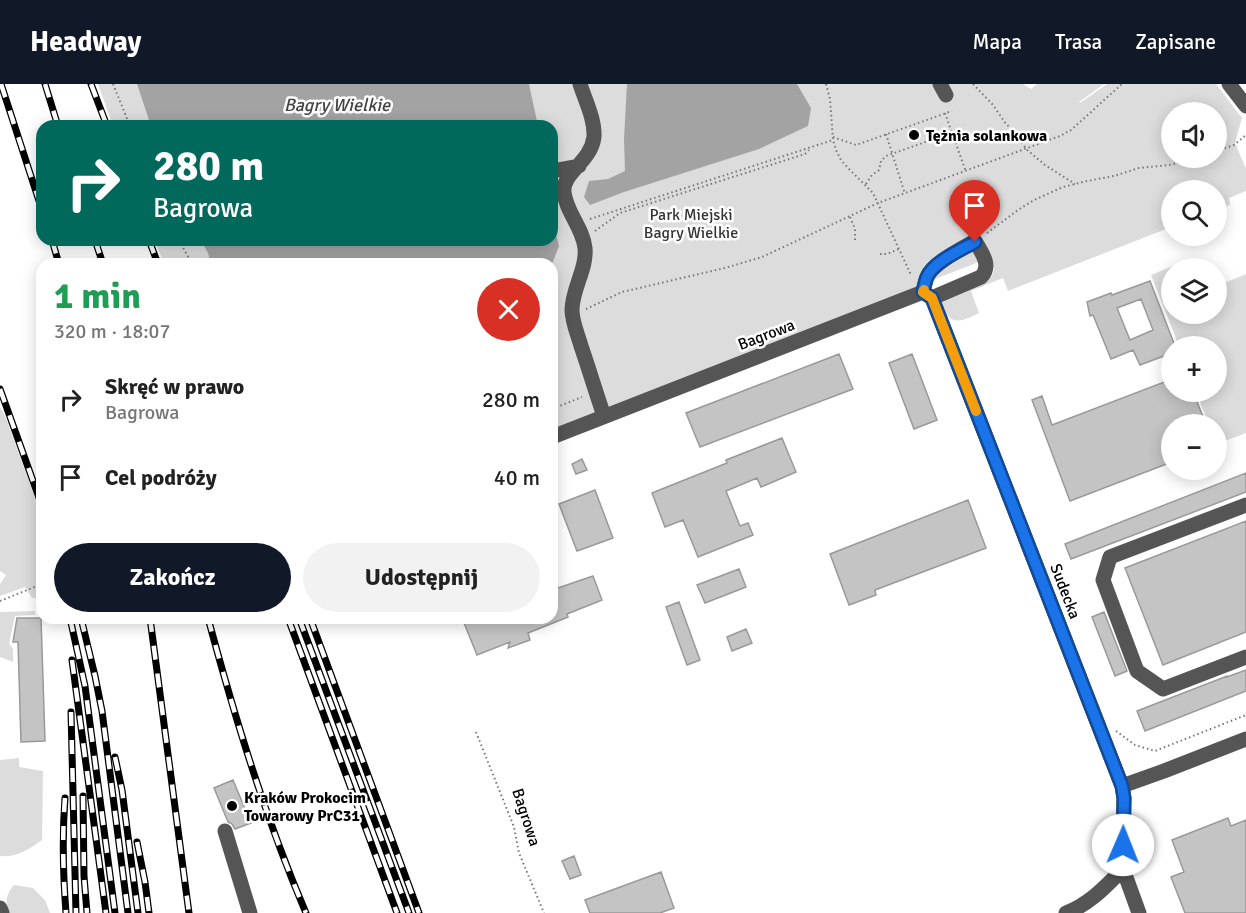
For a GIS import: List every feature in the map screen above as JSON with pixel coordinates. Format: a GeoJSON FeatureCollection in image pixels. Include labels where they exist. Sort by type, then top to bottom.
{"type":"FeatureCollection","features":[{"type":"Feature","properties":{"kind":"street"},"geometry":{"type":"LineString","coordinates":[[580,84],[593,122],[594,136],[592,148],[565,183],[564,192],[585,246],[584,264],[574,295],[572,316],[604,416]]}},
{"type":"Feature","properties":{"kind":"street"},"geometry":{"type":"LineString","coordinates":[[1229,84],[1246,106]]}},
{"type":"Feature","properties":{"kind":"street"},"geometry":{"type":"LineString","coordinates":[[558,170],[579,166]]}},
{"type":"Feature","properties":{"kind":"street"},"geometry":{"type":"LineString","coordinates":[[927,295],[927,277],[932,269],[975,242]]}},
{"type":"Feature","properties":{"kind":"street","name":"Bagrowa"},"geometry":{"type":"LineString","coordinates":[[558,434],[927,295],[981,277],[986,272],[987,265],[975,242]]}},
{"type":"Feature","properties":{"kind":"street","name":"Sudecka"},"geometry":{"type":"LineString","coordinates":[[927,295],[1122,786],[1124,798],[1123,869],[1139,913]]}},
{"type":"Feature","properties":{"kind":"street"},"geometry":{"type":"LineString","coordinates":[[1246,505],[1110,556],[1103,580],[1137,671],[1163,689],[1246,657]]}},
{"type":"Feature","properties":{"kind":"street"},"geometry":{"type":"LineString","coordinates":[[1122,786],[1246,739]]}},
{"type":"Feature","properties":{"kind":"street"},"geometry":{"type":"LineString","coordinates":[[225,831],[250,913]]}},
{"type":"Feature","properties":{"kind":"street"},"geometry":{"type":"LineString","coordinates":[[1066,913],[1098,895],[1123,869]]}},
{"type":"Feature","properties":{"kind":"street"},"geometry":{"type":"LineString","coordinates":[[0,908],[2,913]]}},
{"type":"Feature","properties":{"kind":"path"},"geometry":{"type":"LineString","coordinates":[[112,84],[127,120]]}},
{"type":"Feature","properties":{"kind":"path"},"geometry":{"type":"LineString","coordinates":[[826,84],[830,99],[833,139],[842,160],[873,192],[916,286],[927,295]]}},
{"type":"Feature","properties":{"kind":"path"},"geometry":{"type":"LineString","coordinates":[[973,84],[1017,134],[1026,149],[1045,165],[1075,184]]}},
{"type":"Feature","properties":{"kind":"path"},"geometry":{"type":"LineString","coordinates":[[558,324],[622,292],[745,263],[878,204],[1066,134],[1122,84]]}},
{"type":"Feature","properties":{"kind":"path"},"geometry":{"type":"LineString","coordinates":[[577,224],[833,139],[856,145],[952,111]]}},
{"type":"Feature","properties":{"kind":"path"},"geometry":{"type":"LineString","coordinates":[[945,113],[966,172]]}},
{"type":"Feature","properties":{"kind":"path"},"geometry":{"type":"LineString","coordinates":[[866,184],[879,170],[884,158],[959,130]]}},
{"type":"Feature","properties":{"kind":"path"},"geometry":{"type":"LineString","coordinates":[[886,134],[905,194]]}},
{"type":"Feature","properties":{"kind":"path"},"geometry":{"type":"LineString","coordinates":[[1227,147],[1234,145],[1246,135]]}},
{"type":"Feature","properties":{"kind":"path"},"geometry":{"type":"LineString","coordinates":[[585,246],[594,232],[620,213],[805,154],[811,147]]}},
{"type":"Feature","properties":{"kind":"path"},"geometry":{"type":"LineString","coordinates":[[975,242],[1034,200],[1063,187],[1114,176],[1138,168],[1161,166]]}},
{"type":"Feature","properties":{"kind":"path"},"geometry":{"type":"LineString","coordinates":[[850,217],[855,229],[855,240]]}},
{"type":"Feature","properties":{"kind":"path"},"geometry":{"type":"LineString","coordinates":[[880,254],[899,249]]}},
{"type":"Feature","properties":{"kind":"path"},"geometry":{"type":"LineString","coordinates":[[558,407],[596,391]]}},
{"type":"Feature","properties":{"kind":"path"},"geometry":{"type":"LineString","coordinates":[[0,601],[36,586]]}},
{"type":"Feature","properties":{"kind":"path"},"geometry":{"type":"LineString","coordinates":[[1095,715],[1135,745],[1155,751],[1246,715]]}},
{"type":"Feature","properties":{"kind":"path","name":"Bagrowa"},"geometry":{"type":"LineString","coordinates":[[476,732],[514,827],[519,853],[544,913]]}},
{"type":"Feature","properties":{"kind":"green space","name":"Park Miejski Bagry Wielkie"},"geometry":{"type":"Polygon","coordinates":[[[98,84],[1023,84],[1031,89],[1037,84],[1104,84],[1080,103],[1107,84],[1216,84],[1242,118],[1235,143],[1246,169],[1246,191],[1229,198],[1230,205],[1227,206],[1227,180],[1161,180],[1161,231],[1008,291],[1003,278],[971,291],[979,313],[968,318],[952,319],[942,303],[952,291],[992,276],[994,269],[989,258],[558,427],[558,258],[162,258],[157,246],[558,246],[558,120],[111,120],[98,84]]]}},
{"type":"Feature","properties":{"kind":"green space"},"geometry":{"type":"Polygon","coordinates":[[[1161,271],[1161,300],[1151,275],[1161,271]]]}},
{"type":"Feature","properties":{"kind":"green space"},"geometry":{"type":"Polygon","coordinates":[[[1246,274],[1246,433],[1227,440],[1227,414],[1205,414],[1200,402],[1227,402],[1227,336],[1175,336],[1170,324],[1227,324],[1227,282],[1246,274]]]}},
{"type":"Feature","properties":{"kind":"green space"},"geometry":{"type":"Polygon","coordinates":[[[0,407],[36,501],[36,598],[32,598],[25,587],[0,596],[0,584],[6,575],[0,571],[0,407]]]}},
{"type":"Feature","properties":{"kind":"green space"},"geometry":{"type":"Polygon","coordinates":[[[35,611],[35,615],[15,616],[9,644],[13,648],[13,662],[0,657],[0,612],[35,611]]]}},
{"type":"Feature","properties":{"kind":"green space"},"geometry":{"type":"Polygon","coordinates":[[[19,758],[19,767],[43,771],[42,840],[17,854],[0,856],[0,760],[19,758]]]}},
{"type":"Feature","properties":{"kind":"green space"},"geometry":{"type":"Polygon","coordinates":[[[14,885],[33,888],[45,900],[50,913],[9,913],[7,898],[14,885]]]}},
{"type":"Feature","properties":{"kind":"water","name":"Bagry Wielkie"},"geometry":{"type":"Polygon","coordinates":[[[137,84],[529,84],[537,120],[149,120],[137,84]]]}},
{"type":"Feature","properties":{"kind":"water"},"geometry":{"type":"Polygon","coordinates":[[[627,84],[797,84],[811,108],[808,126],[759,149],[590,205],[584,197],[589,181],[608,179],[625,171],[627,84]]]}},
{"type":"Feature","properties":{"kind":"water"},"geometry":{"type":"Polygon","coordinates":[[[558,242],[559,246],[554,258],[209,258],[204,246],[558,246],[558,242]]]}},
{"type":"Feature","properties":{"kind":"building"},"geometry":{"type":"Polygon","coordinates":[[[1150,281],[1161,310],[1161,324],[1167,324],[1171,336],[1161,336],[1161,357],[1140,365],[1133,350],[1111,359],[1093,315],[1090,316],[1087,302],[1111,293],[1112,295],[1150,281]],[[1141,299],[1117,308],[1130,340],[1153,330],[1141,299]]]}},
{"type":"Feature","properties":{"kind":"building"},"geometry":{"type":"Polygon","coordinates":[[[839,354],[853,389],[700,447],[686,413],[839,354]]]}},
{"type":"Feature","properties":{"kind":"building"},"geometry":{"type":"Polygon","coordinates":[[[912,354],[937,420],[914,429],[889,363],[912,354]]]}},
{"type":"Feature","properties":{"kind":"building"},"geometry":{"type":"Polygon","coordinates":[[[1161,383],[1161,402],[1197,402],[1202,414],[1161,414],[1161,466],[1070,501],[1032,400],[1042,396],[1052,425],[1161,383]]]}},
{"type":"Feature","properties":{"kind":"building"},"geometry":{"type":"Polygon","coordinates":[[[782,438],[796,472],[761,487],[757,478],[726,491],[740,526],[748,523],[753,535],[698,557],[683,520],[665,527],[652,493],[782,438]]]}},
{"type":"Feature","properties":{"kind":"building"},"geometry":{"type":"Polygon","coordinates":[[[582,459],[587,470],[576,474],[572,464],[582,459]]]}},
{"type":"Feature","properties":{"kind":"building"},"geometry":{"type":"Polygon","coordinates":[[[1246,473],[1246,492],[1071,559],[1065,544],[1246,473]]]}},
{"type":"Feature","properties":{"kind":"building"},"geometry":{"type":"Polygon","coordinates":[[[595,490],[613,538],[577,551],[559,504],[595,490]]]}},
{"type":"Feature","properties":{"kind":"building"},"geometry":{"type":"Polygon","coordinates":[[[968,500],[986,548],[875,590],[876,595],[849,605],[830,554],[968,500]]]}},
{"type":"Feature","properties":{"kind":"building"},"geometry":{"type":"Polygon","coordinates":[[[1246,521],[1246,632],[1163,665],[1125,568],[1246,521]]]}},
{"type":"Feature","properties":{"kind":"building"},"geometry":{"type":"Polygon","coordinates":[[[739,569],[746,587],[705,603],[697,585],[739,569]]]}},
{"type":"Feature","properties":{"kind":"building"},"geometry":{"type":"Polygon","coordinates":[[[593,576],[602,600],[567,614],[568,617],[558,621],[558,588],[593,576]]]}},
{"type":"Feature","properties":{"kind":"building"},"geometry":{"type":"Polygon","coordinates":[[[679,602],[700,660],[687,665],[666,607],[679,602]]]}},
{"type":"Feature","properties":{"kind":"building"},"geometry":{"type":"Polygon","coordinates":[[[1104,612],[1127,671],[1115,676],[1092,617],[1104,612]]]}},
{"type":"Feature","properties":{"kind":"building"},"geometry":{"type":"Polygon","coordinates":[[[17,618],[36,618],[36,624],[41,624],[45,741],[21,742],[18,642],[13,642],[17,618]]]}},
{"type":"Feature","properties":{"kind":"building"},"geometry":{"type":"Polygon","coordinates":[[[464,624],[550,624],[528,633],[530,640],[508,648],[510,642],[477,655],[464,624]]]}},
{"type":"Feature","properties":{"kind":"building"},"geometry":{"type":"Polygon","coordinates":[[[746,629],[752,643],[732,651],[727,637],[746,629]]]}},
{"type":"Feature","properties":{"kind":"building"},"geometry":{"type":"Polygon","coordinates":[[[1246,670],[1246,691],[1145,731],[1137,711],[1246,670]]]}},
{"type":"Feature","properties":{"kind":"building","name":"Kraków Prokocim Towarowy PrC31"},"geometry":{"type":"Polygon","coordinates":[[[233,780],[251,823],[235,829],[228,822],[214,788],[233,780]]]}},
{"type":"Feature","properties":{"kind":"building"},"geometry":{"type":"Polygon","coordinates":[[[1228,818],[1231,826],[1246,820],[1246,913],[1185,913],[1171,877],[1184,872],[1172,840],[1228,818]]]}},
{"type":"Feature","properties":{"kind":"building"},"geometry":{"type":"Polygon","coordinates":[[[574,856],[581,875],[570,879],[562,861],[574,856]]]}},
{"type":"Feature","properties":{"kind":"building"},"geometry":{"type":"Polygon","coordinates":[[[661,872],[674,908],[660,913],[590,913],[585,900],[661,872]]]}},
{"type":"Feature","properties":{"kind":"railway"},"geometry":{"type":"LineString","coordinates":[[1,84],[36,192]]}},
{"type":"Feature","properties":{"kind":"railway"},"geometry":{"type":"LineString","coordinates":[[45,84],[56,120]]}},
{"type":"Feature","properties":{"kind":"railway"},"geometry":{"type":"LineString","coordinates":[[91,84],[105,120]]}},
{"type":"Feature","properties":{"kind":"railway"},"geometry":{"type":"LineString","coordinates":[[54,246],[57,258]]}},
{"type":"Feature","properties":{"kind":"railway"},"geometry":{"type":"LineString","coordinates":[[97,246],[101,258]]}},
{"type":"Feature","properties":{"kind":"railway"},"geometry":{"type":"LineString","coordinates":[[151,246],[156,258]]}},
{"type":"Feature","properties":{"kind":"railway"},"geometry":{"type":"LineString","coordinates":[[0,389],[36,489]]}},
{"type":"Feature","properties":{"kind":"railway"},"geometry":{"type":"LineString","coordinates":[[71,624],[85,686],[115,913]]}},
{"type":"Feature","properties":{"kind":"railway"},"geometry":{"type":"LineString","coordinates":[[82,624],[102,711],[128,913]]}},
{"type":"Feature","properties":{"kind":"railway"},"geometry":{"type":"LineString","coordinates":[[151,624],[189,913]]}},
{"type":"Feature","properties":{"kind":"railway"},"geometry":{"type":"LineString","coordinates":[[210,624],[252,767],[277,840],[306,913]]}},
{"type":"Feature","properties":{"kind":"railway"},"geometry":{"type":"LineString","coordinates":[[290,624],[397,913]]}},
{"type":"Feature","properties":{"kind":"railway"},"geometry":{"type":"LineString","coordinates":[[301,624],[409,913]]}},
{"type":"Feature","properties":{"kind":"railway"},"geometry":{"type":"LineString","coordinates":[[312,624],[419,913]]}},
{"type":"Feature","properties":{"kind":"railway"},"geometry":{"type":"LineString","coordinates":[[72,660],[106,913]]}},
{"type":"Feature","properties":{"kind":"railway"},"geometry":{"type":"LineString","coordinates":[[71,712],[76,913]]}},
{"type":"Feature","properties":{"kind":"railway"},"geometry":{"type":"LineString","coordinates":[[115,757],[122,790],[138,913]]}},
{"type":"Feature","properties":{"kind":"railway"},"geometry":{"type":"LineString","coordinates":[[83,796],[87,913]]}},
{"type":"Feature","properties":{"kind":"railway"},"geometry":{"type":"LineString","coordinates":[[65,798],[63,856],[66,913]]}},
{"type":"Feature","properties":{"kind":"railway"},"geometry":{"type":"LineString","coordinates":[[137,842],[149,913]]}},
{"type":"Feature","properties":{"kind":"slow traffic"},"geometry":{"type":"LineString","coordinates":[[924,290],[923,292],[932,298],[976,411]]}},
{"type":"Feature","properties":{"kind":"place","name":"Tężnia solankowa"},"geometry":{"type":"Point","coordinates":[914,135]}},
{"type":"Feature","properties":{"kind":"place","name":"Kraków Prokocim Towarowy PrC31"},"geometry":{"type":"Point","coordinates":[232,806]}},
{"type":"Feature","properties":{"kind":"route"},"geometry":{"type":"LineString","coordinates":[[975,242],[932,269],[923,292],[932,298],[1122,786],[1123,845]]}}]}
